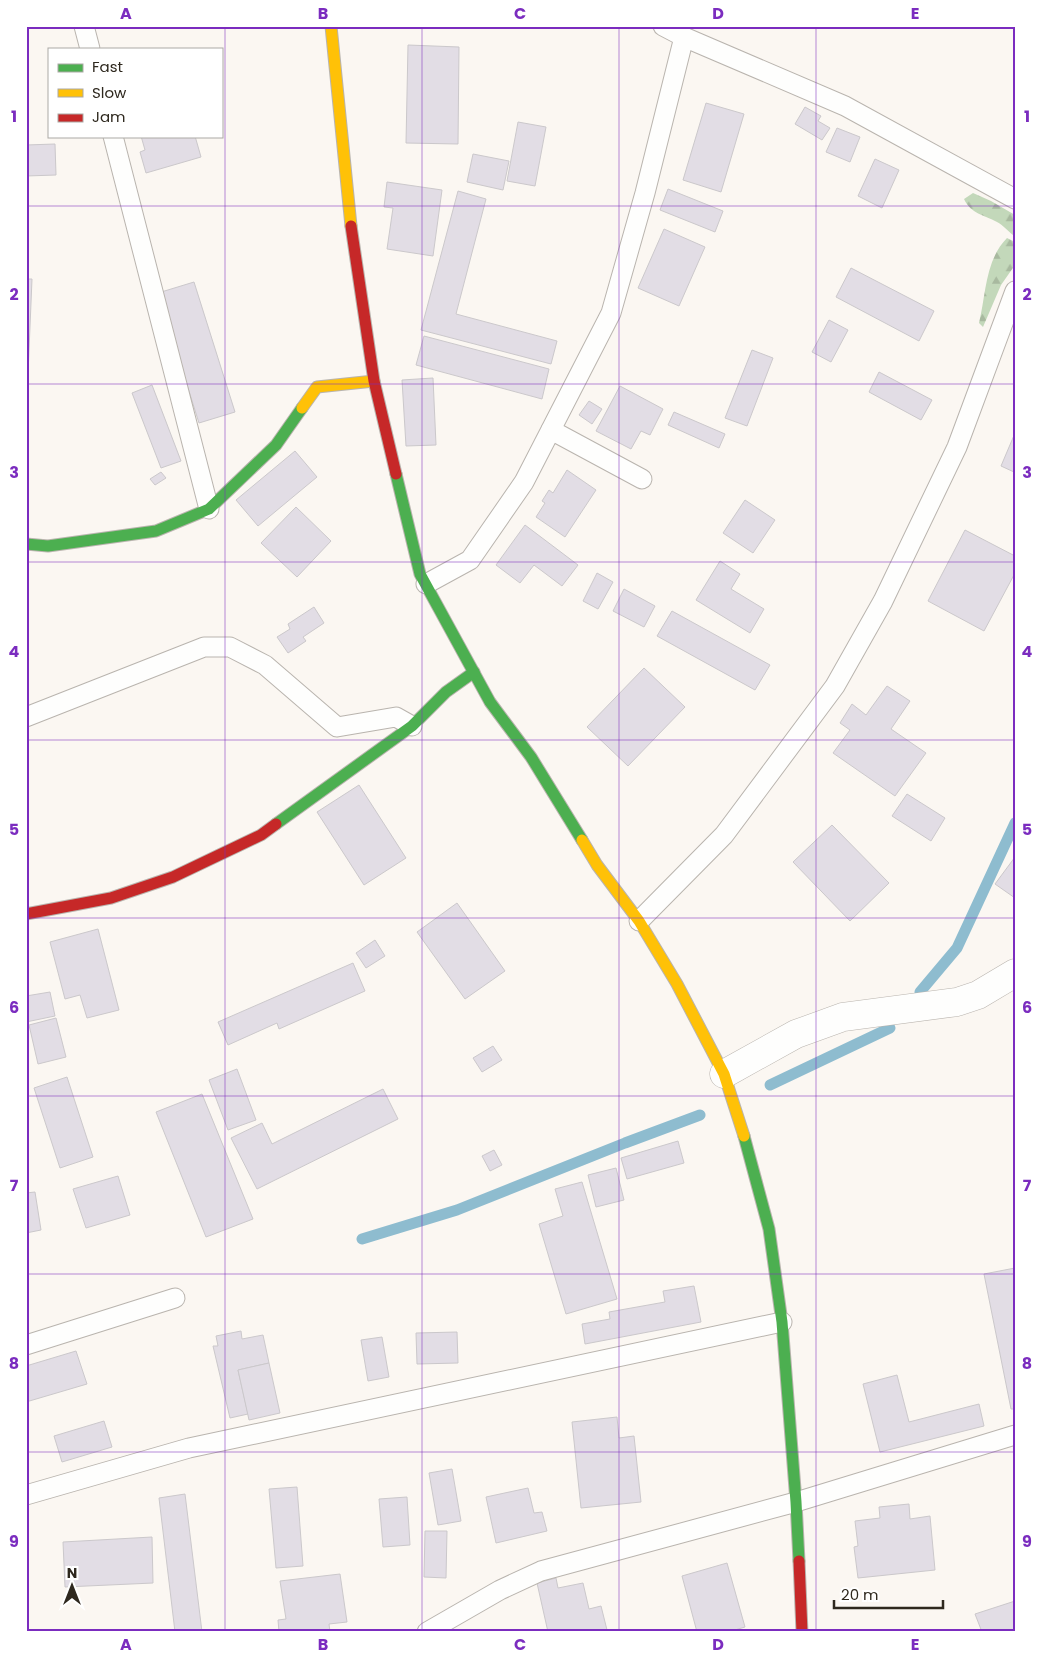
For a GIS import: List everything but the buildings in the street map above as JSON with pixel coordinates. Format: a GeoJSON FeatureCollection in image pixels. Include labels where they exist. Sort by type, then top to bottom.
{"type":"FeatureCollection","features":[{"type":"Feature","properties":{"kind":"main road"},"geometry":{"type":"LineString","coordinates":[[331,26],[349,211],[374,381],[420,574],[490,702],[530,757],[597,865],[639,921],[677,984],[724,1074],[745,1138],[769,1229],[782,1322],[796,1502],[802,1632]]}},
{"type":"Feature","properties":{"kind":"main road"},"geometry":{"type":"LineString","coordinates":[[26,544],[48,546],[156,531],[209,509],[276,445],[317,388],[374,381]]}},
{"type":"Feature","properties":{"kind":"main road"},"geometry":{"type":"LineString","coordinates":[[26,914],[111,898],[174,877],[261,835],[412,726],[446,692],[474,672]]}},
{"type":"Feature","properties":{"kind":"street"},"geometry":{"type":"LineString","coordinates":[[724,1074],[796,1034],[843,1018],[957,1002],[978,995],[1015,973]]}},
{"type":"Feature","properties":{"kind":"lane"},"geometry":{"type":"LineString","coordinates":[[84,26],[90,48]]}},
{"type":"Feature","properties":{"kind":"lane"},"geometry":{"type":"LineString","coordinates":[[663,26],[684,37],[845,106],[1015,199]]}},
{"type":"Feature","properties":{"kind":"lane"},"geometry":{"type":"LineString","coordinates":[[426,584],[470,560],[524,482],[610,313],[645,193],[684,37]]}},
{"type":"Feature","properties":{"kind":"lane"},"geometry":{"type":"LineString","coordinates":[[115,138],[209,509]]}},
{"type":"Feature","properties":{"kind":"lane"},"geometry":{"type":"LineString","coordinates":[[639,921],[724,835],[835,686],[883,601],[957,447],[1015,291]]}},
{"type":"Feature","properties":{"kind":"lane"},"geometry":{"type":"LineString","coordinates":[[550,430],[642,480]]}},
{"type":"Feature","properties":{"kind":"lane"},"geometry":{"type":"LineString","coordinates":[[26,717],[204,647],[230,647],[265,665],[337,727],[396,717],[412,726]]}},
{"type":"Feature","properties":{"kind":"lane"},"geometry":{"type":"LineString","coordinates":[[26,1345],[174,1298]]}},
{"type":"Feature","properties":{"kind":"lane"},"geometry":{"type":"LineString","coordinates":[[26,1495],[189,1448],[782,1322]]}},
{"type":"Feature","properties":{"kind":"lane"},"geometry":{"type":"LineString","coordinates":[[427,1632],[500,1590],[541,1570],[796,1502],[1015,1435]]}},
{"type":"Feature","properties":{"kind":"green space"},"geometry":{"type":"Polygon","coordinates":[[[973,193],[1015,215],[1015,235],[999,223],[970,208],[964,199],[973,193]]]}},
{"type":"Feature","properties":{"kind":"green space"},"geometry":{"type":"Polygon","coordinates":[[[1007,238],[1015,242],[1015,265],[1001,285],[983,327],[979,323],[987,278],[994,257],[1007,238]]]}},
{"type":"Feature","properties":{"kind":"waterway"},"geometry":{"type":"LineString","coordinates":[[920,992],[957,948],[1015,823]]}},
{"type":"Feature","properties":{"kind":"waterway"},"geometry":{"type":"LineString","coordinates":[[770,1085],[890,1028]]}},
{"type":"Feature","properties":{"kind":"waterway"},"geometry":{"type":"LineString","coordinates":[[362,1239],[457,1210],[700,1115]]}},
{"type":"Feature","properties":{"kind":"traffic: fast"},"geometry":{"type":"LineString","coordinates":[[26,544],[48,546],[156,531],[209,509],[276,445],[302,408]]}},
{"type":"Feature","properties":{"kind":"traffic: fast"},"geometry":{"type":"LineString","coordinates":[[396,474],[420,574],[490,702],[531,757],[582,840]]}},
{"type":"Feature","properties":{"kind":"traffic: fast"},"geometry":{"type":"LineString","coordinates":[[276,824],[412,726],[446,692],[474,672]]}},
{"type":"Feature","properties":{"kind":"traffic: fast"},"geometry":{"type":"LineString","coordinates":[[744,1136],[769,1229],[782,1322],[799,1561]]}},
{"type":"Feature","properties":{"kind":"traffic: slow"},"geometry":{"type":"LineString","coordinates":[[331,26],[351,226]]}},
{"type":"Feature","properties":{"kind":"traffic: slow"},"geometry":{"type":"LineString","coordinates":[[302,408],[317,387],[374,381]]}},
{"type":"Feature","properties":{"kind":"traffic: slow"},"geometry":{"type":"LineString","coordinates":[[582,840],[597,865],[639,921],[677,984],[724,1074],[744,1136]]}},
{"type":"Feature","properties":{"kind":"traffic: jam"},"geometry":{"type":"LineString","coordinates":[[351,226],[374,381],[396,474]]}},
{"type":"Feature","properties":{"kind":"traffic: jam"},"geometry":{"type":"LineString","coordinates":[[26,914],[111,898],[173,877],[261,835],[276,824]]}},
{"type":"Feature","properties":{"kind":"traffic: jam"},"geometry":{"type":"LineString","coordinates":[[799,1561],[802,1632]]}}]}
